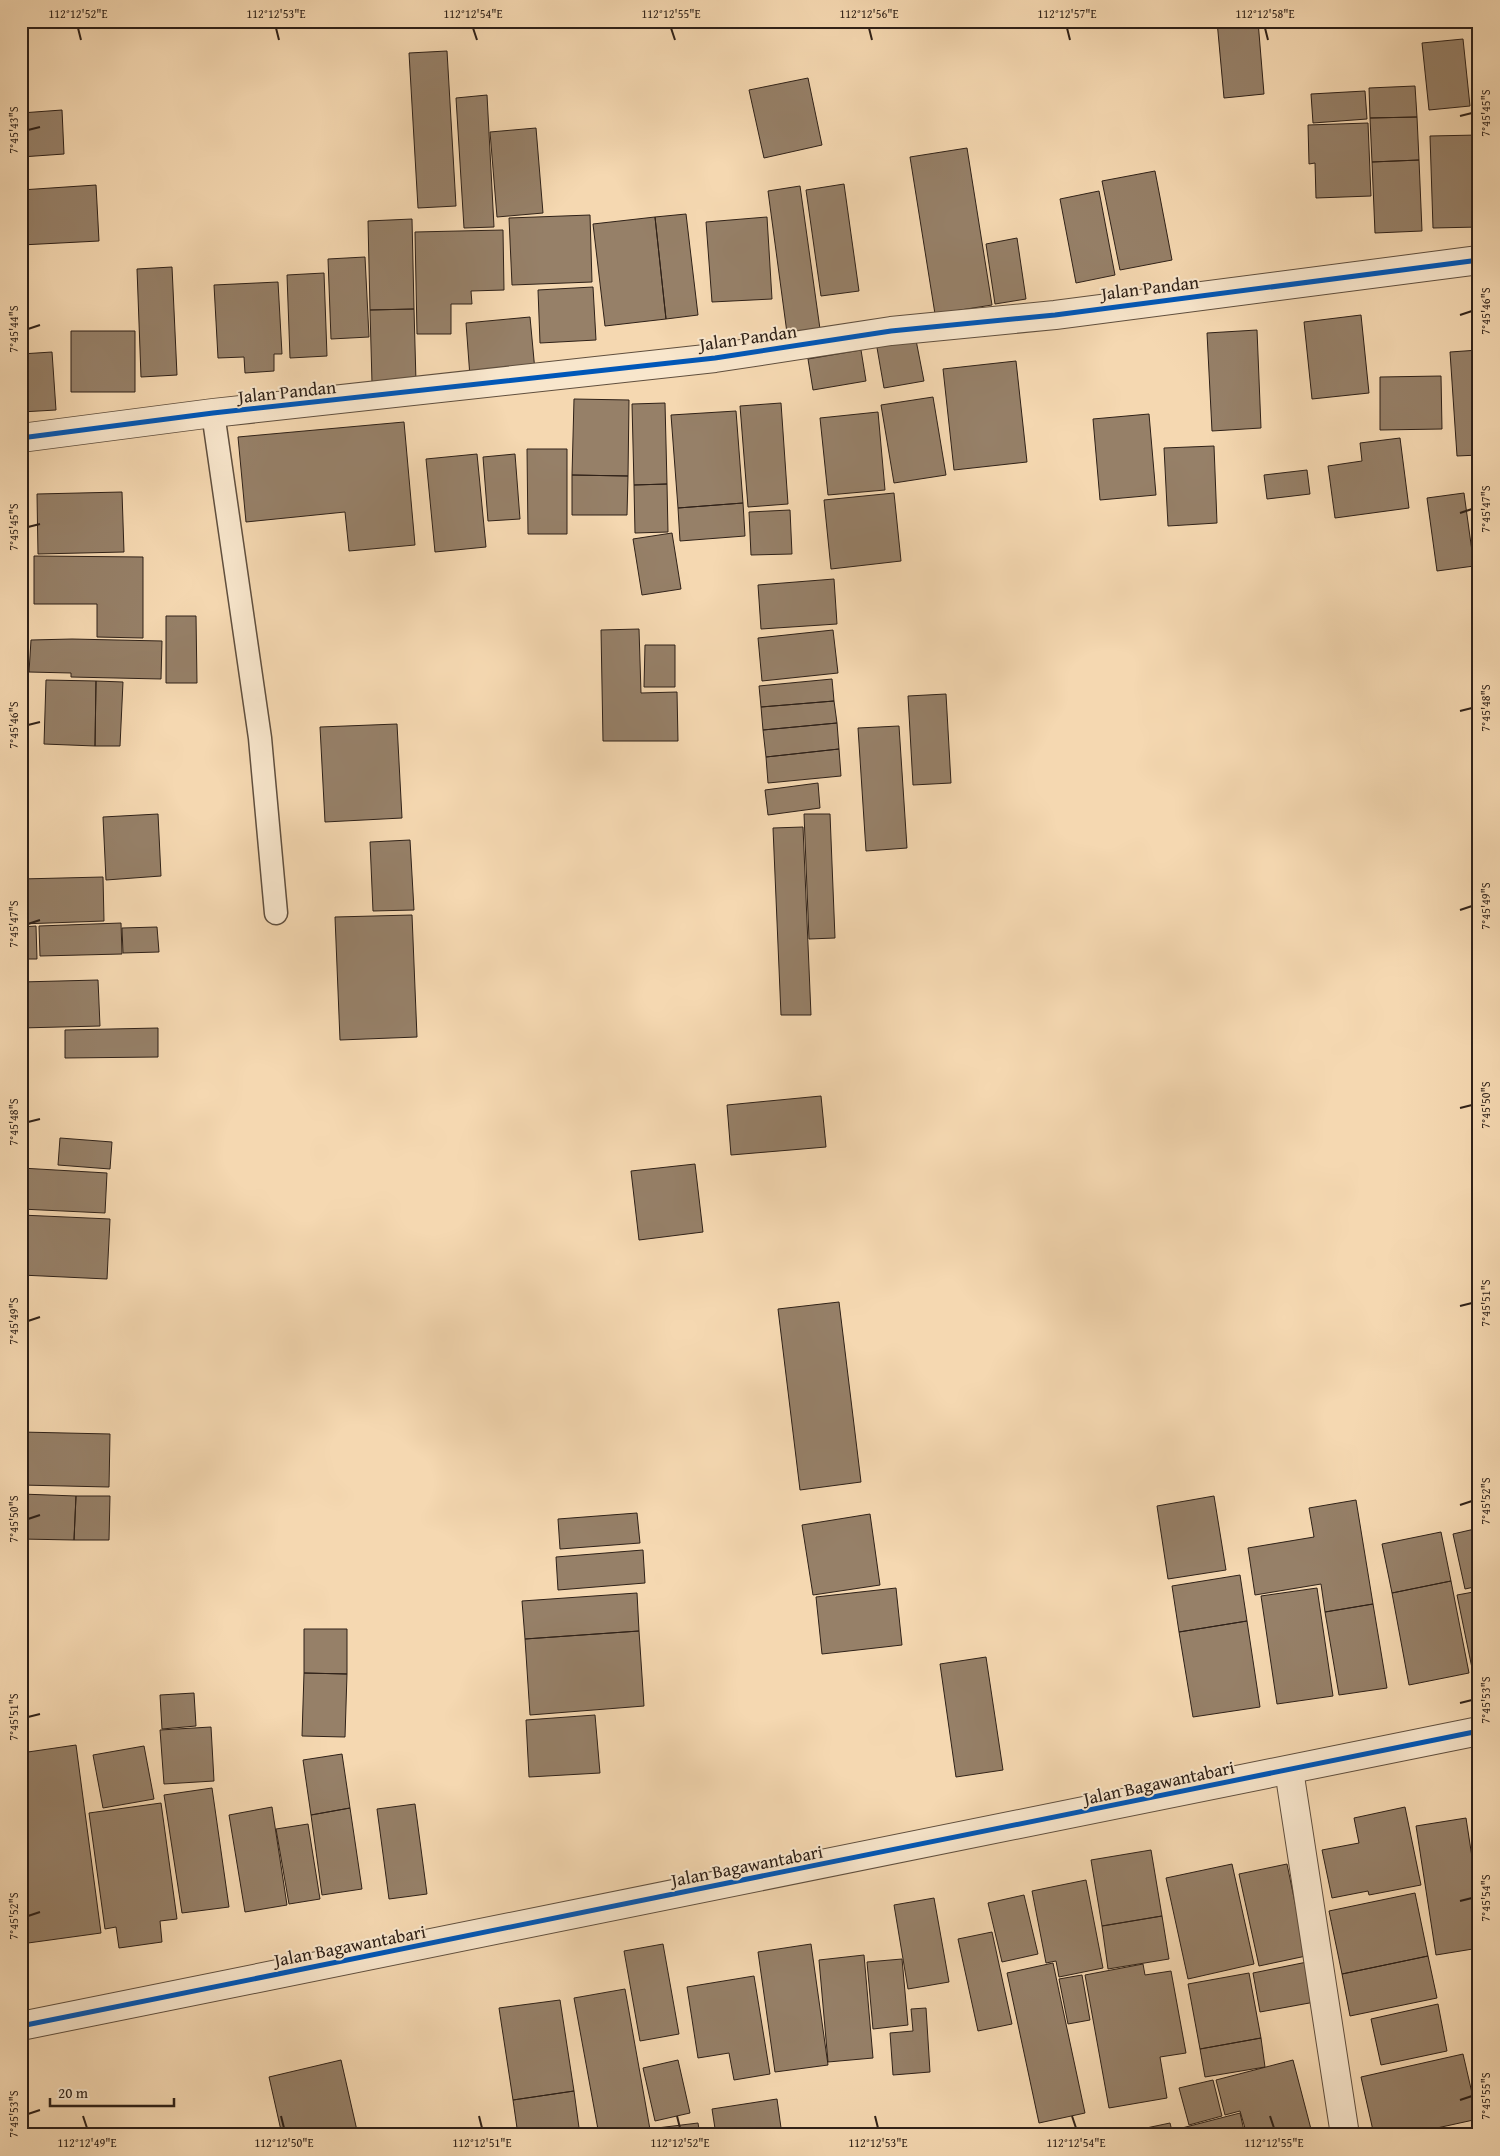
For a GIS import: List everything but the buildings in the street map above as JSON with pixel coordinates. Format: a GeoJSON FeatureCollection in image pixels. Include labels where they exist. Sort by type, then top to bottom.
{"type":"FeatureCollection","features":[{"type":"Feature","properties":{"kind":"street","name":"Jalan Pandan"},"geometry":{"type":"LineString","coordinates":[[21,438],[213,413],[706,359],[891,331],[1055,315],[1479,260]]}},
{"type":"Feature","properties":{"kind":"street","name":"Jalan Bagawantabari"},"geometry":{"type":"LineString","coordinates":[[21,2026],[1479,1731]]}},
{"type":"Feature","properties":{"kind":"street"},"geometry":{"type":"LineString","coordinates":[[1289,1770],[1346,2135]]}},
{"type":"Feature","properties":{"kind":"lane"},"geometry":{"type":"LineString","coordinates":[[213,413],[260,738],[276,913]]}},
{"type":"Feature","properties":{"kind":"cycle path"},"geometry":{"type":"LineString","coordinates":[[21,438],[213,413],[715,358],[891,331],[1055,315],[1479,260]]}},
{"type":"Feature","properties":{"kind":"cycle path"},"geometry":{"type":"LineString","coordinates":[[21,2026],[1479,1731]]}}]}
